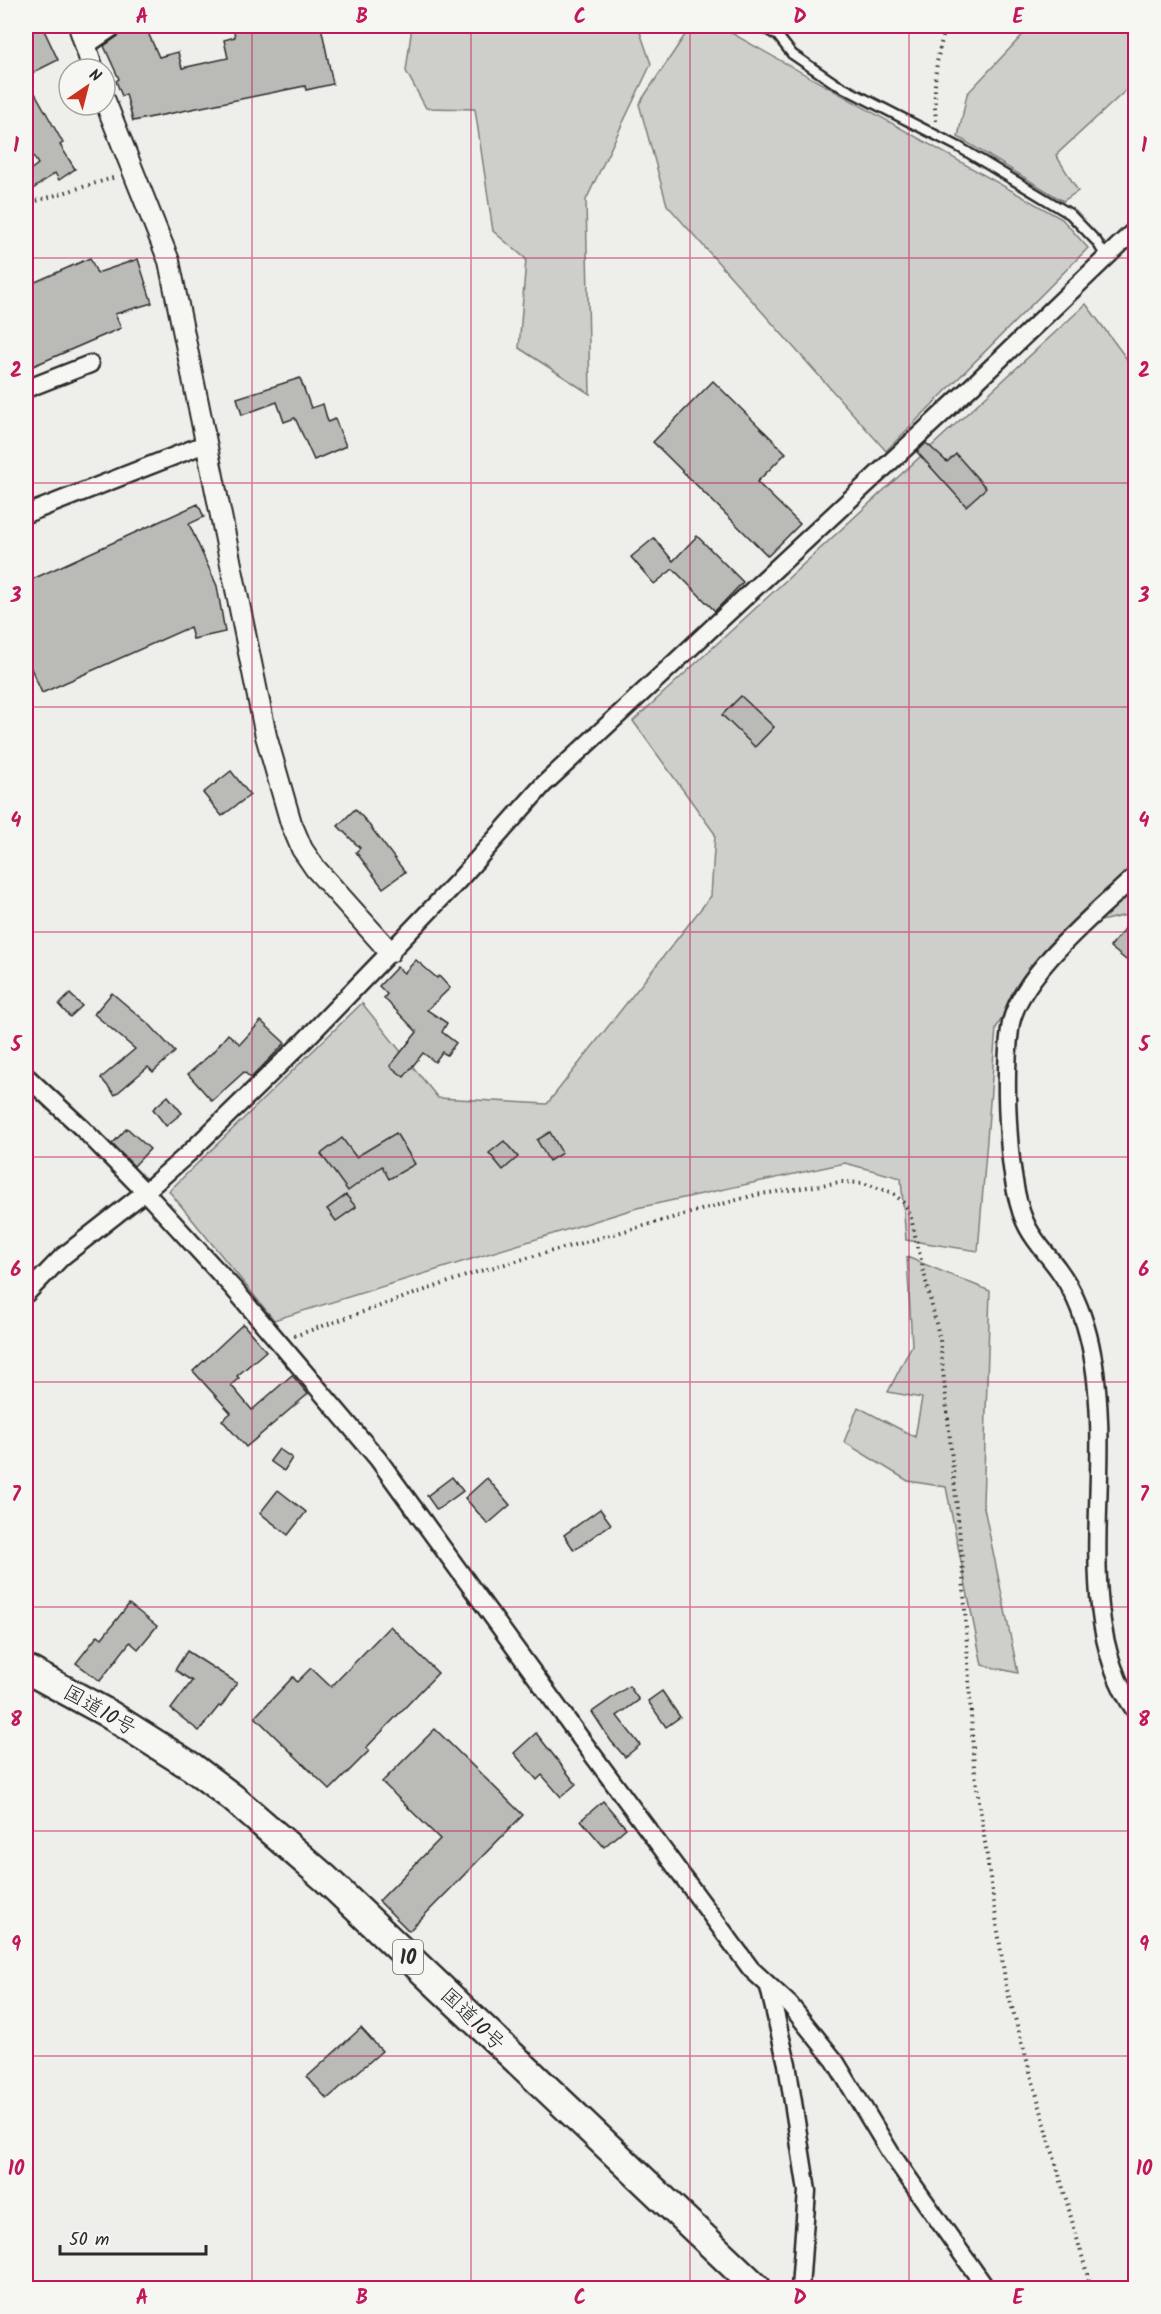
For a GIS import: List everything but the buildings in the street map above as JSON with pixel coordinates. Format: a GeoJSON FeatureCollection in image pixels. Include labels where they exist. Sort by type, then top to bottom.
{"type":"FeatureCollection","features":[{"type":"Feature","properties":{"kind":"highway","name":"国道10号"},"geometry":{"type":"LineString","coordinates":[[26,1669],[81,1697],[142,1734],[192,1767],[250,1812],[326,1879],[757,2289]]}},
{"type":"Feature","properties":{"kind":"street"},"geometry":{"type":"LineString","coordinates":[[79,26],[88,57]]}},
{"type":"Feature","properties":{"kind":"street"},"geometry":{"type":"LineString","coordinates":[[84,46],[115,26]]}},
{"type":"Feature","properties":{"kind":"street"},"geometry":{"type":"LineString","coordinates":[[112,117],[169,261],[266,736],[291,823],[302,849],[315,868],[390,952]]}},
{"type":"Feature","properties":{"kind":"street"},"geometry":{"type":"LineString","coordinates":[[26,1294],[62,1257],[189,1154],[306,1039],[390,952],[458,881],[543,785],[972,386],[1136,229]]}},
{"type":"Feature","properties":{"kind":"street"},"geometry":{"type":"LineString","coordinates":[[26,389],[90,364]]}},
{"type":"Feature","properties":{"kind":"street"},"geometry":{"type":"LineString","coordinates":[[26,514],[205,444]]}},
{"type":"Feature","properties":{"kind":"street"},"geometry":{"type":"LineString","coordinates":[[1136,875],[1044,964],[1014,1009],[1010,1028],[1008,1079],[1011,1155],[1017,1197],[1027,1227],[1069,1285],[1088,1335],[1099,1421],[1097,1550],[1103,1629],[1117,1678],[1125,1697],[1136,1712]]}},
{"type":"Feature","properties":{"kind":"street"},"geometry":{"type":"LineString","coordinates":[[26,1076],[145,1191],[232,1288],[378,1459],[751,1969],[790,2005],[835,2061],[890,2152],[986,2289]]}},
{"type":"Feature","properties":{"kind":"street"},"geometry":{"type":"LineString","coordinates":[[769,1987],[787,2064],[807,2191],[800,2289]]}},
{"type":"Feature","properties":{"kind":"lane"},"geometry":{"type":"LineString","coordinates":[[761,26],[778,36],[792,54],[836,84],[959,147],[1070,214],[1106,256]]}},
{"type":"Feature","properties":{"kind":"path"},"geometry":{"type":"LineString","coordinates":[[937,136],[934,102],[938,57],[947,26]]}},
{"type":"Feature","properties":{"kind":"path"},"geometry":{"type":"LineString","coordinates":[[26,206],[133,172]]}},
{"type":"Feature","properties":{"kind":"path"},"geometry":{"type":"LineString","coordinates":[[277,1342],[480,1271],[755,1195],[841,1182],[863,1183],[893,1193],[904,1203],[910,1214],[940,1340],[962,1558],[974,1767],[1006,1986],[1091,2289]]}},
{"type":"Feature","properties":{"kind":"shaded area"},"geometry":{"type":"Polygon","coordinates":[[[412,26],[638,26],[651,64],[586,200],[590,394],[519,348],[526,259],[493,231],[475,109],[426,108],[406,71],[412,26]]]}},
{"type":"Feature","properties":{"kind":"shaded area"},"geometry":{"type":"Polygon","coordinates":[[[691,26],[719,26],[1062,219],[1088,248],[886,451],[667,205],[639,104],[691,26]]]}},
{"type":"Feature","properties":{"kind":"shaded area"},"geometry":{"type":"Polygon","coordinates":[[[1031,26],[1128,26],[1135,33],[1135,82],[1056,155],[1078,191],[1063,201],[958,137],[967,94],[1031,26]]]}},
{"type":"Feature","properties":{"kind":"shaded area"},"geometry":{"type":"Polygon","coordinates":[[[1086,304],[1135,370],[1135,904],[1131,914],[1070,928],[1031,968],[996,1028],[978,1251],[906,1240],[901,1178],[845,1163],[637,1208],[274,1320],[169,1191],[362,1003],[438,1098],[547,1104],[711,896],[715,834],[633,721],[1086,304]]]}},
{"type":"Feature","properties":{"kind":"shaded area"},"geometry":{"type":"Polygon","coordinates":[[[907,1257],[990,1291],[983,1503],[1018,1673],[982,1665],[946,1487],[908,1481],[844,1442],[858,1407],[915,1437],[922,1398],[888,1392],[912,1345],[907,1257]]]}}]}
